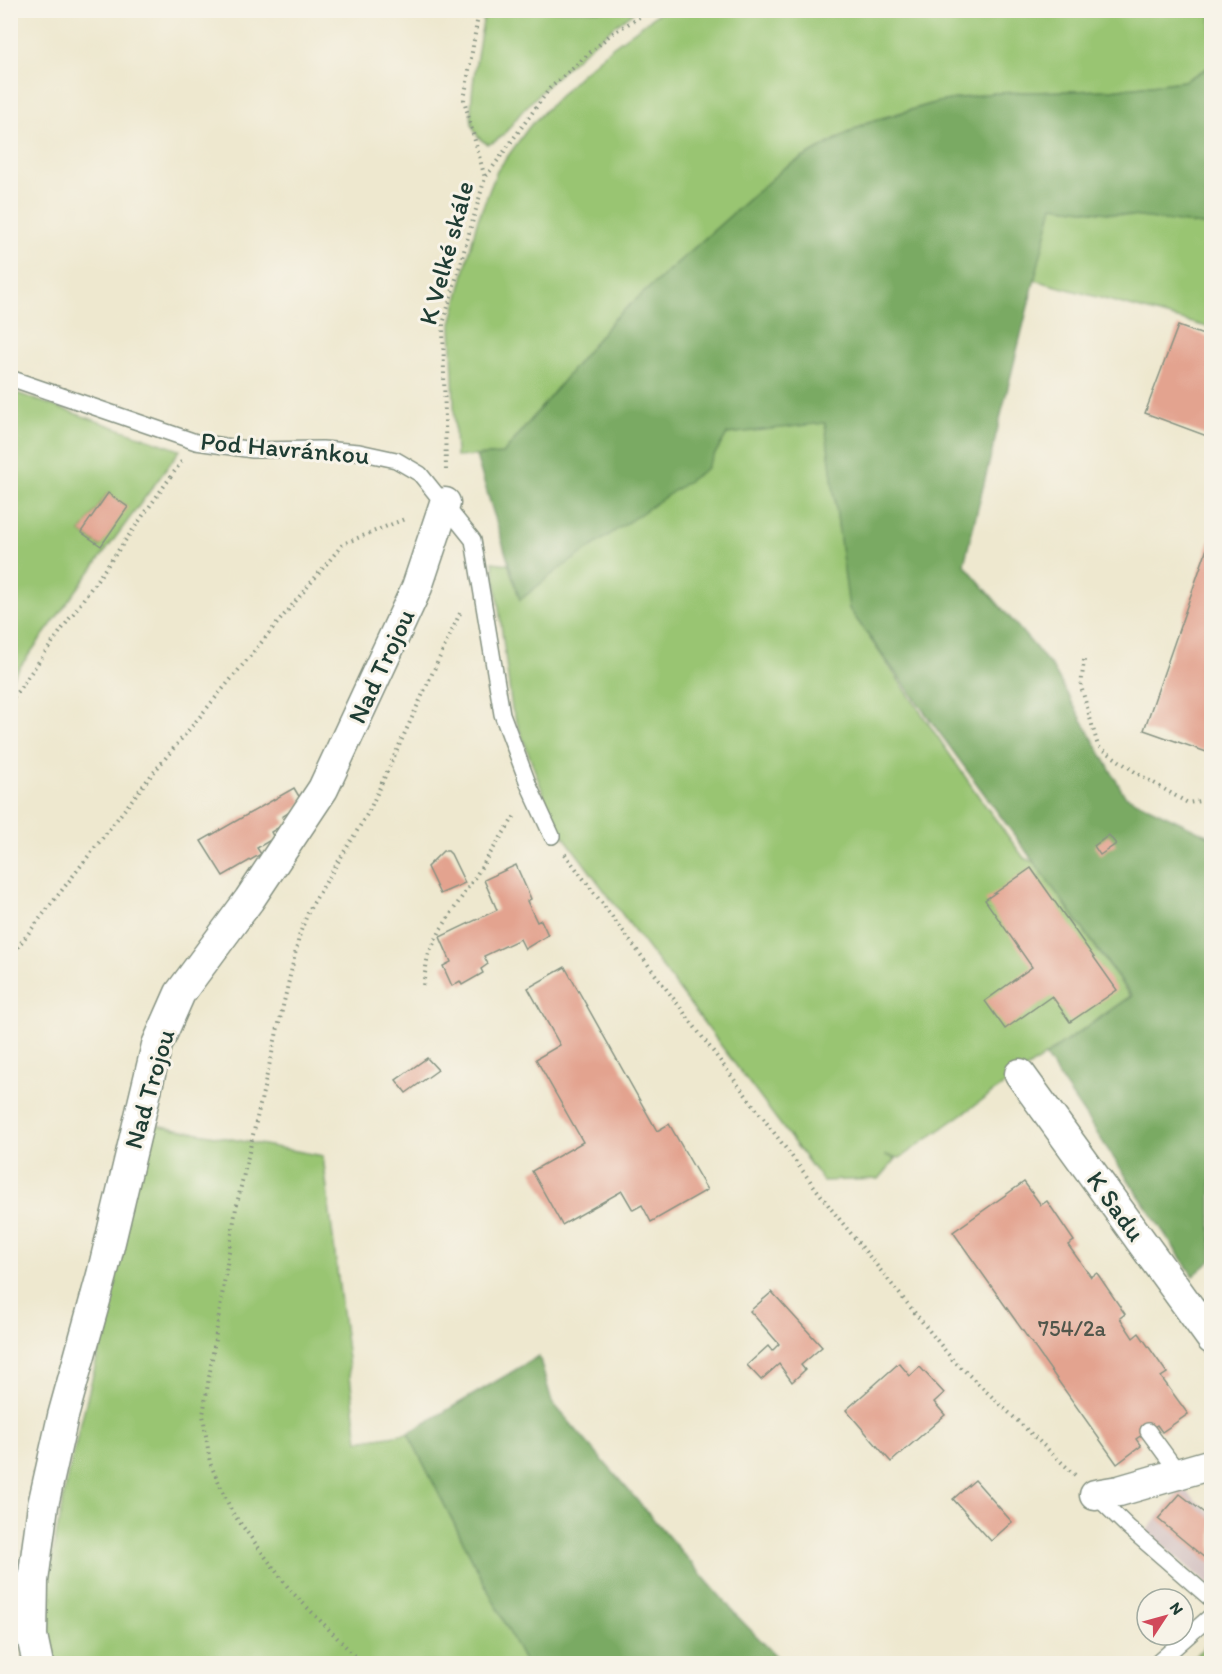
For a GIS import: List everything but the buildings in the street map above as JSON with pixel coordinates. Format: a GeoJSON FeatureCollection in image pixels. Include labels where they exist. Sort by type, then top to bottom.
{"type":"FeatureCollection","features":[{"type":"Feature","properties":{"kind":"street","name":"Nad Trojou"},"geometry":{"type":"LineString","coordinates":[[38,1664],[32,1636],[33,1581],[43,1505],[63,1416],[102,1275],[157,1045],[180,993],[249,900],[323,789],[417,588],[445,503]]}},
{"type":"Feature","properties":{"kind":"street","name":"K Sadu"},"geometry":{"type":"LineString","coordinates":[[1020,1074],[1212,1339]]}},
{"type":"Feature","properties":{"kind":"street"},"geometry":{"type":"LineString","coordinates":[[1095,1495],[1119,1491],[1212,1464]]}},
{"type":"Feature","properties":{"kind":"lane","name":"Pod Havránkou"},"geometry":{"type":"LineString","coordinates":[[10,378],[196,442],[253,450],[322,449],[359,452],[396,460],[420,474],[474,540],[502,714],[529,786],[552,836]]}},
{"type":"Feature","properties":{"kind":"lane"},"geometry":{"type":"LineString","coordinates":[[1148,1431],[1178,1472]]}},
{"type":"Feature","properties":{"kind":"lane"},"geometry":{"type":"LineString","coordinates":[[1095,1495],[1212,1600]]}},
{"type":"Feature","properties":{"kind":"lane"},"geometry":{"type":"LineString","coordinates":[[1156,1664],[1212,1615]]}},
{"type":"Feature","properties":{"kind":"path"},"geometry":{"type":"LineString","coordinates":[[479,10],[464,100],[485,178]]}},
{"type":"Feature","properties":{"kind":"path","name":"K Velké skále"},"geometry":{"type":"LineString","coordinates":[[445,503],[447,456],[442,324],[485,178],[550,88],[612,34],[651,10]]}},
{"type":"Feature","properties":{"kind":"path"},"geometry":{"type":"LineString","coordinates":[[10,702],[196,442]]}},
{"type":"Feature","properties":{"kind":"path"},"geometry":{"type":"LineString","coordinates":[[10,957],[149,778],[343,544],[445,503]]}},
{"type":"Feature","properties":{"kind":"path"},"geometry":{"type":"LineString","coordinates":[[363,1664],[291,1590],[232,1512],[210,1463],[203,1415],[237,1208],[300,933],[309,910],[369,812],[479,572]]}},
{"type":"Feature","properties":{"kind":"path"},"geometry":{"type":"LineString","coordinates":[[1084,660],[1081,686],[1098,746],[1138,774],[1188,803],[1212,799]]}},
{"type":"Feature","properties":{"kind":"path"},"geometry":{"type":"LineString","coordinates":[[423,985],[428,955],[441,929],[518,810],[529,786]]}},
{"type":"Feature","properties":{"kind":"path"},"geometry":{"type":"LineString","coordinates":[[552,836],[832,1210],[952,1359],[1095,1495]]}},
{"type":"Feature","properties":{"kind":"shaded area"},"geometry":{"type":"Polygon","coordinates":[[[1182,1488],[1211,1514],[1211,1587],[1146,1531],[1182,1488]]]}},
{"type":"Feature","properties":{"kind":"green space"},"geometry":{"type":"Polygon","coordinates":[[[485,10],[635,11],[577,57],[524,109],[503,135],[488,144],[477,135],[471,118],[475,70],[485,10]]]}},
{"type":"Feature","properties":{"kind":"green space"},"geometry":{"type":"Polygon","coordinates":[[[665,10],[1211,11],[1211,66],[1184,81],[1111,90],[992,93],[938,102],[867,122],[784,168],[613,320],[503,454],[456,457],[451,324],[477,222],[497,171],[529,127],[577,78],[611,48],[665,10]]]}},
{"type":"Feature","properties":{"kind":"green space"},"geometry":{"type":"Polygon","coordinates":[[[1211,66],[1211,226],[1053,206],[964,564],[1052,667],[1125,796],[1211,837],[1211,1261],[1193,1276],[1045,1056],[1132,996],[849,609],[825,423],[727,434],[706,469],[555,572],[520,600],[476,456],[503,454],[613,320],[784,168],[867,123],[938,102],[992,93],[1111,90],[1184,81],[1211,66]]]}},
{"type":"Feature","properties":{"kind":"green space"},"geometry":{"type":"Polygon","coordinates":[[[1053,206],[1211,226],[1211,328],[1034,280],[1053,206]]]}},
{"type":"Feature","properties":{"kind":"green space"},"geometry":{"type":"Polygon","coordinates":[[[11,391],[180,450],[11,679],[11,391]],[[108,493],[81,532],[100,546],[127,507],[108,493]]]}},
{"type":"Feature","properties":{"kind":"green space"},"geometry":{"type":"Polygon","coordinates":[[[825,420],[851,611],[979,797],[1024,858],[1036,863],[1130,996],[900,1158],[885,1155],[896,1159],[879,1179],[823,1181],[555,825],[512,709],[493,562],[508,564],[520,600],[727,434],[825,420]]]}},
{"type":"Feature","properties":{"kind":"green space"},"geometry":{"type":"Polygon","coordinates":[[[145,1123],[323,1156],[358,1441],[408,1433],[525,1663],[51,1663],[44,1599],[68,1474],[97,1359],[145,1123]]]}},
{"type":"Feature","properties":{"kind":"green space"},"geometry":{"type":"Polygon","coordinates":[[[539,1356],[552,1402],[738,1617],[783,1663],[525,1663],[408,1433],[539,1356]]]}},
{"type":"Feature","properties":{"kind":"green space"},"geometry":{"type":"Polygon","coordinates":[[[1211,1642],[1211,1663],[1186,1663],[1211,1642]]]}}]}
